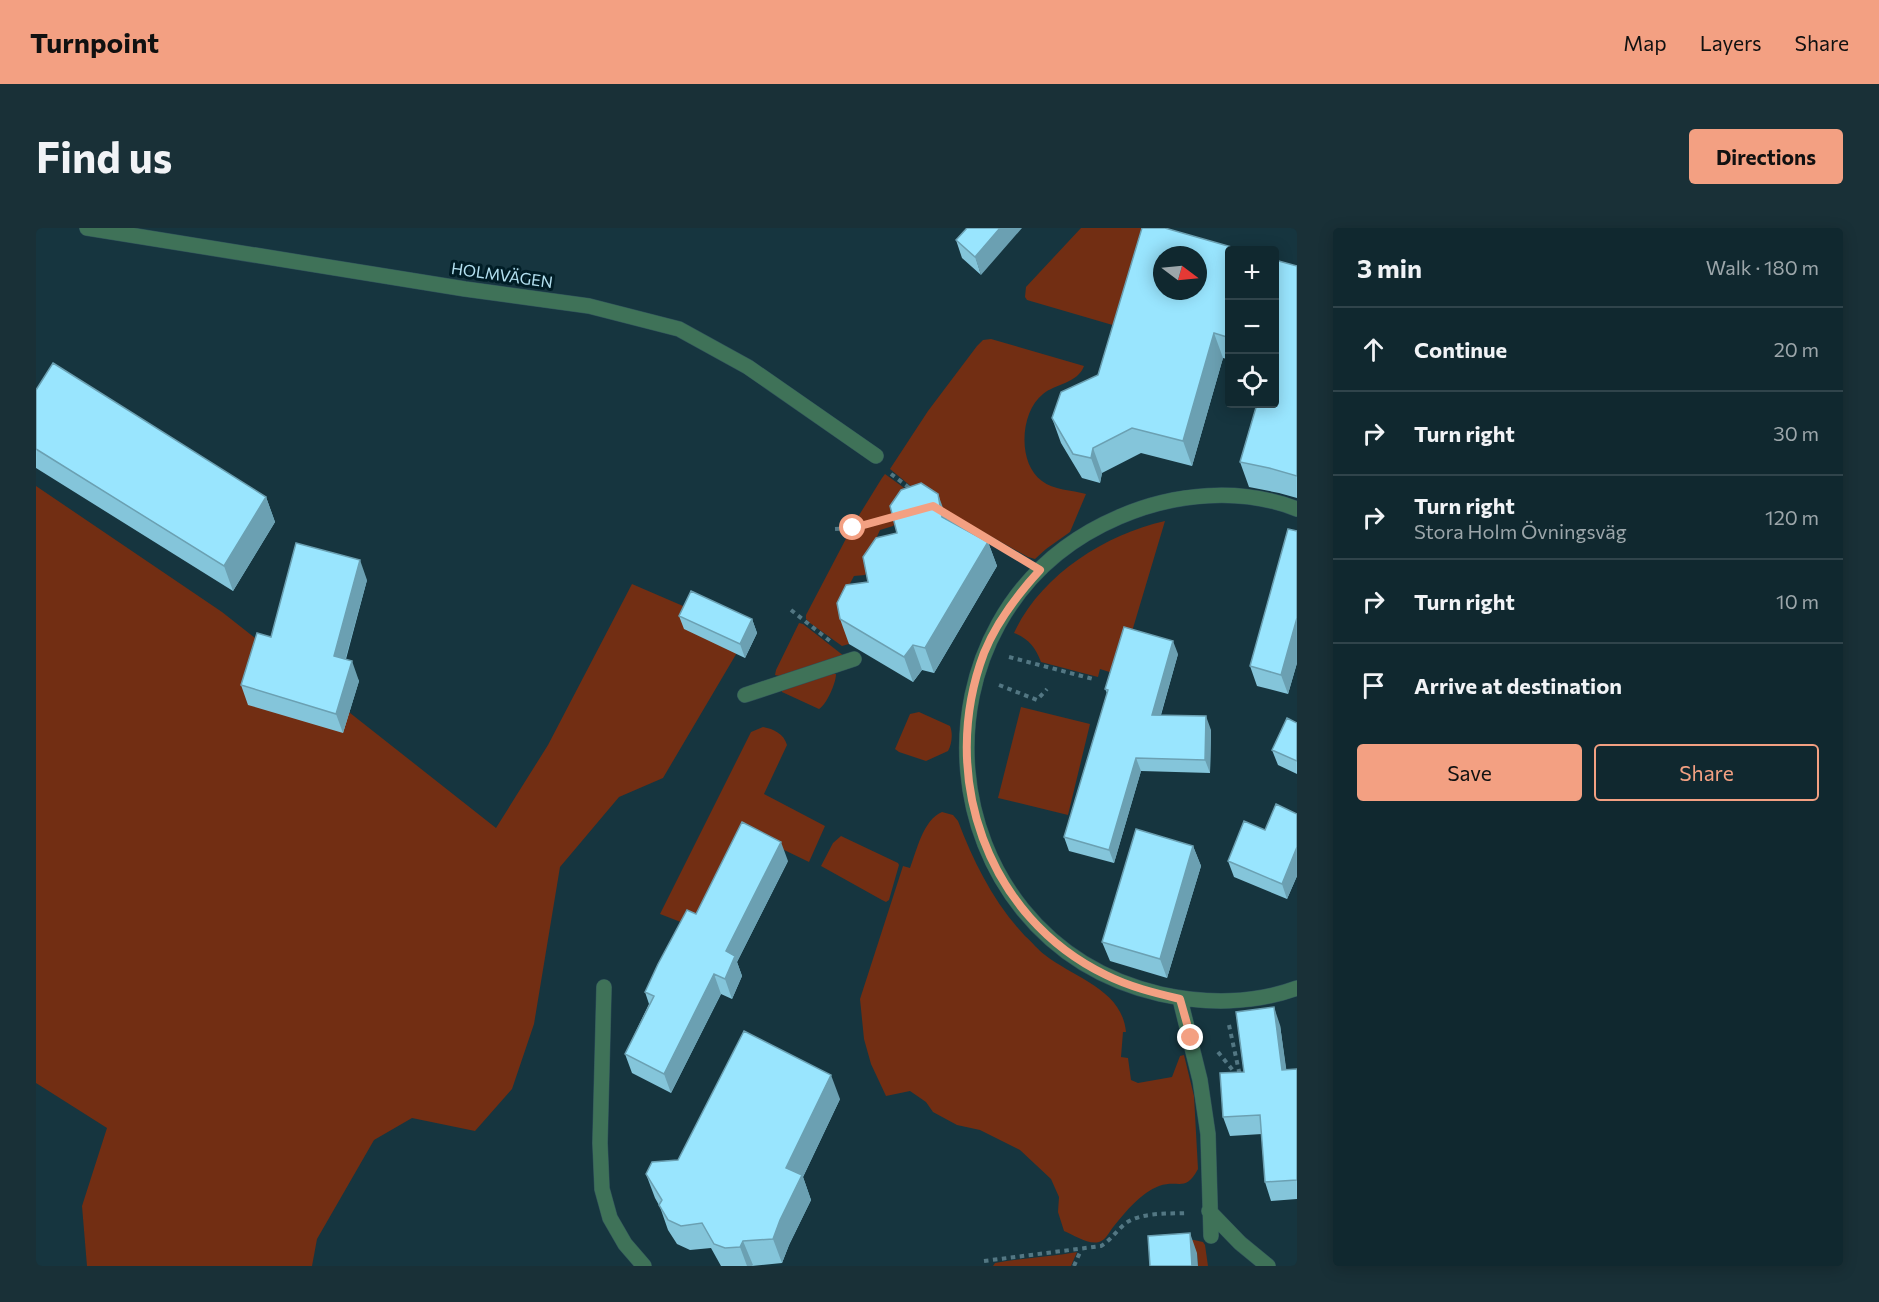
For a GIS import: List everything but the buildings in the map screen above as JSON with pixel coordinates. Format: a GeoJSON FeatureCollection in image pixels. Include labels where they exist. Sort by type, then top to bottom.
{"type":"FeatureCollection","features":[{"type":"Feature","properties":{"kind":"street","name":"HOLMVÄGEN"},"geometry":{"type":"LineString","coordinates":[[87,228],[465,289],[589,306],[679,329],[748,367],[876,456]]}},
{"type":"Feature","properties":{"kind":"street"},"geometry":{"type":"LineString","coordinates":[[1297,509],[1243,497],[1214,495],[1175,499],[1138,509],[1102,524],[1069,544],[1018,594],[985,651],[976,676],[967,721],[966,758],[969,794],[979,832],[995,867],[1016,901],[1042,930],[1072,955],[1106,975],[1142,990],[1180,999],[1224,1001],[1256,998],[1297,988]]}},
{"type":"Feature","properties":{"kind":"street"},"geometry":{"type":"LineString","coordinates":[[745,695],[854,659]]}},
{"type":"Feature","properties":{"kind":"street"},"geometry":{"type":"LineString","coordinates":[[604,987],[600,1143],[602,1188],[610,1218],[625,1244],[645,1266]]}},
{"type":"Feature","properties":{"kind":"street"},"geometry":{"type":"LineString","coordinates":[[1180,999],[1200,1080],[1208,1134],[1211,1236]]}},
{"type":"Feature","properties":{"kind":"street"},"geometry":{"type":"LineString","coordinates":[[1209,1211],[1240,1243],[1268,1266]]}},
{"type":"Feature","properties":{"kind":"path"},"geometry":{"type":"LineString","coordinates":[[890,473],[915,492]]}},
{"type":"Feature","properties":{"kind":"path"},"geometry":{"type":"LineString","coordinates":[[935,507],[1040,570]]}},
{"type":"Feature","properties":{"kind":"path"},"geometry":{"type":"LineString","coordinates":[[835,529],[853,528],[898,515]]}},
{"type":"Feature","properties":{"kind":"path"},"geometry":{"type":"LineString","coordinates":[[790,610],[854,659]]}},
{"type":"Feature","properties":{"kind":"path"},"geometry":{"type":"LineString","coordinates":[[985,651],[1093,679]]}},
{"type":"Feature","properties":{"kind":"path"},"geometry":{"type":"LineString","coordinates":[[976,676],[1037,700],[1047,689]]}},
{"type":"Feature","properties":{"kind":"path"},"geometry":{"type":"LineString","coordinates":[[1224,1001],[1241,1083]]}},
{"type":"Feature","properties":{"kind":"path"},"geometry":{"type":"LineString","coordinates":[[984,1261],[1101,1246],[1111,1240],[1123,1225],[1136,1217],[1209,1211]]}},
{"type":"Feature","properties":{"kind":"path"},"geometry":{"type":"LineString","coordinates":[[1074,1266],[1081,1250]]}},
{"type":"Feature","properties":{"kind":"shaded area"},"geometry":{"type":"Polygon","coordinates":[[[1081,228],[1163,228],[1116,326],[1027,300],[1026,287],[1081,228]]]}},
{"type":"Feature","properties":{"kind":"shaded area"},"geometry":{"type":"Polygon","coordinates":[[[991,339],[1084,366],[1072,380],[1048,391],[1035,402],[1026,425],[1025,450],[1034,473],[1042,481],[1052,486],[1086,494],[1070,532],[1035,559],[930,502],[890,469],[928,411],[977,346],[983,340],[991,339]]]}},
{"type":"Feature","properties":{"kind":"shaded area"},"geometry":{"type":"Polygon","coordinates":[[[885,474],[929,506],[853,525],[882,478],[885,474]]]}},
{"type":"Feature","properties":{"kind":"shaded area"},"geometry":{"type":"Polygon","coordinates":[[[36,486],[222,612],[496,828],[548,745],[632,584],[748,634],[663,778],[619,797],[560,867],[534,1024],[512,1089],[475,1131],[412,1118],[374,1140],[317,1239],[312,1266],[87,1266],[82,1206],[107,1128],[36,1083],[36,486]]]}},
{"type":"Feature","properties":{"kind":"shaded area"},"geometry":{"type":"Polygon","coordinates":[[[898,518],[893,526],[880,530],[875,541],[878,552],[865,575],[854,576],[846,591],[846,627],[849,644],[842,646],[810,623],[806,615],[850,531],[898,518]]]}},
{"type":"Feature","properties":{"kind":"shaded area"},"geometry":{"type":"Polygon","coordinates":[[[1165,521],[1119,675],[1100,669],[1098,677],[1041,662],[1031,644],[1014,633],[1040,593],[1077,560],[1119,536],[1165,521]]]}},
{"type":"Feature","properties":{"kind":"shaded area"},"geometry":{"type":"Polygon","coordinates":[[[799,623],[844,656],[779,676],[775,675],[776,670],[799,623]]]}},
{"type":"Feature","properties":{"kind":"shaded area"},"geometry":{"type":"Polygon","coordinates":[[[836,674],[833,688],[819,709],[782,692],[782,689],[836,674]]]}},
{"type":"Feature","properties":{"kind":"shaded area"},"geometry":{"type":"Polygon","coordinates":[[[1021,707],[1090,724],[1068,815],[998,798],[1021,707]]]}},
{"type":"Feature","properties":{"kind":"shaded area"},"geometry":{"type":"Polygon","coordinates":[[[919,712],[950,726],[952,732],[948,751],[926,761],[895,749],[910,714],[919,712]]]}},
{"type":"Feature","properties":{"kind":"shaded area"},"geometry":{"type":"Polygon","coordinates":[[[763,727],[778,733],[787,745],[764,794],[825,826],[809,862],[743,830],[691,926],[660,914],[751,732],[763,727]]]}},
{"type":"Feature","properties":{"kind":"shaded area"},"geometry":{"type":"Polygon","coordinates":[[[942,812],[953,815],[958,821],[994,896],[1025,936],[1045,955],[1095,986],[1116,1005],[1123,1017],[1126,1032],[1123,1032],[1121,1057],[1128,1058],[1131,1080],[1138,1083],[1172,1077],[1180,1056],[1184,1055],[1194,1096],[1198,1169],[1185,1183],[1166,1184],[1146,1193],[1129,1209],[1106,1238],[1099,1242],[1086,1241],[1064,1231],[1058,1212],[1059,1197],[1051,1179],[1020,1150],[980,1130],[957,1125],[933,1112],[926,1102],[910,1091],[886,1096],[871,1064],[864,1039],[860,999],[903,866],[910,868],[925,828],[935,816],[942,812]]]}},
{"type":"Feature","properties":{"kind":"shaded area"},"geometry":{"type":"Polygon","coordinates":[[[841,836],[898,863],[889,900],[886,902],[882,900],[821,866],[833,843],[841,836]]]}},
{"type":"Feature","properties":{"kind":"shaded area"},"geometry":{"type":"Polygon","coordinates":[[[1194,1240],[1203,1242],[1205,1245],[1208,1266],[1198,1266],[1197,1253],[1159,1242],[1194,1240]]]}},
{"type":"Feature","properties":{"kind":"shaded area"},"geometry":{"type":"Polygon","coordinates":[[[1077,1252],[1071,1266],[993,1266],[995,1263],[1005,1261],[1077,1252]]]}},
{"type":"Feature","properties":{"kind":"route"},"geometry":{"type":"LineString","coordinates":[[853,528],[933,506],[1040,570],[1018,594],[1000,621],[985,651],[974,685],[967,721],[966,758],[969,794],[979,832],[995,867],[1016,901],[1042,930],[1072,955],[1106,975],[1142,990],[1180,999],[1191,1038]]}}]}
